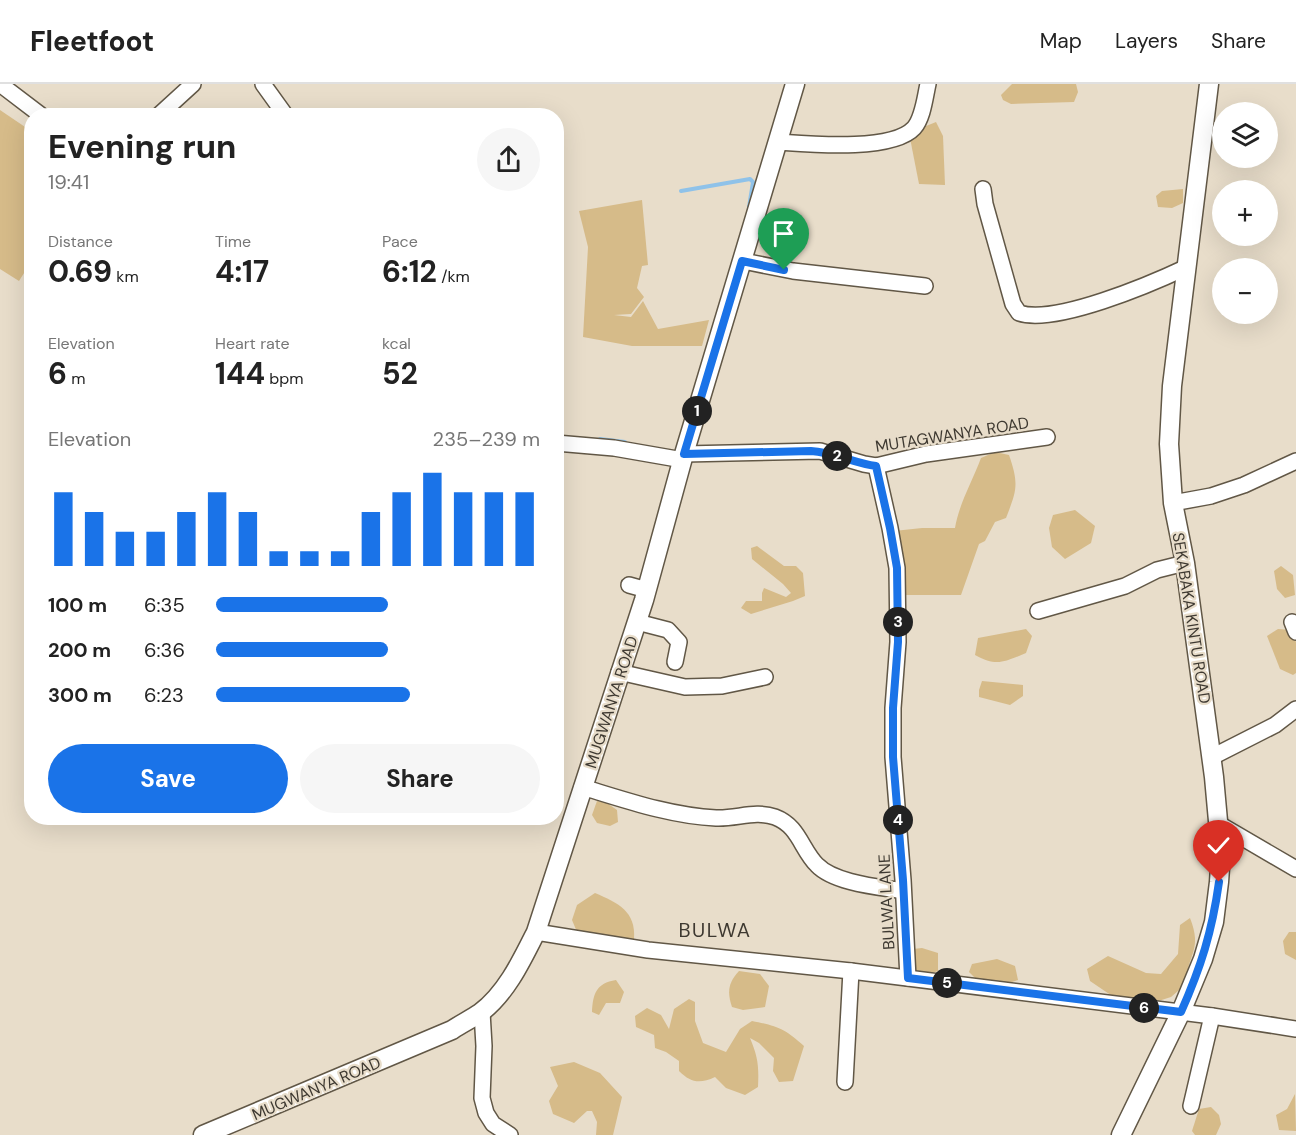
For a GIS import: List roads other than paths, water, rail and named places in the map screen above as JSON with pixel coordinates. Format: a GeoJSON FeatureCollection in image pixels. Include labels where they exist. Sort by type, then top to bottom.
{"type":"FeatureCollection","features":[{"type":"Feature","properties":{"kind":"street"},"geometry":{"type":"LineString","coordinates":[[0,84],[32,108]]}},
{"type":"Feature","properties":{"kind":"street"},"geometry":{"type":"LineString","coordinates":[[167,108],[193,84]]}},
{"type":"Feature","properties":{"kind":"street"},"geometry":{"type":"LineString","coordinates":[[263,84],[280,108]]}},
{"type":"Feature","properties":{"kind":"street","name":"MUGWANYA ROAD"},"geometry":{"type":"LineString","coordinates":[[203,1135],[452,1030],[482,1012],[510,979],[536,932],[637,622],[795,84]]}},
{"type":"Feature","properties":{"kind":"street"},"geometry":{"type":"LineString","coordinates":[[778,142],[853,146],[907,134],[918,122],[928,84]]}},
{"type":"Feature","properties":{"kind":"street","name":"SEKABAKA KINTU ROAD"},"geometry":{"type":"LineString","coordinates":[[1121,1135],[1181,1012],[1203,959],[1214,922],[1221,854],[1212,757],[1185,563],[1173,503],[1169,444],[1209,84]]}},
{"type":"Feature","properties":{"kind":"street"},"geometry":{"type":"LineString","coordinates":[[983,189],[985,204],[1013,304],[1019,313],[1036,316],[1081,307],[1130,292],[1187,267]]}},
{"type":"Feature","properties":{"kind":"street"},"geometry":{"type":"LineString","coordinates":[[742,261],[793,271],[925,286]]}},
{"type":"Feature","properties":{"kind":"street","name":"MUTAGWANYA ROAD"},"geometry":{"type":"LineString","coordinates":[[564,444],[684,457],[811,451],[876,466],[926,454],[1047,437]]}},
{"type":"Feature","properties":{"kind":"street"},"geometry":{"type":"LineString","coordinates":[[1173,503],[1211,496],[1244,485],[1296,461]]}},
{"type":"Feature","properties":{"kind":"street","name":"BULWA LANE"},"geometry":{"type":"LineString","coordinates":[[876,466],[897,568],[898,642],[893,708],[893,757],[908,978]]}},
{"type":"Feature","properties":{"kind":"street"},"geometry":{"type":"LineString","coordinates":[[1038,611],[1125,586],[1157,570],[1185,563]]}},
{"type":"Feature","properties":{"kind":"street"},"geometry":{"type":"LineString","coordinates":[[629,585],[647,590]]}},
{"type":"Feature","properties":{"kind":"street"},"geometry":{"type":"LineString","coordinates":[[637,622],[668,630],[679,642],[675,662]]}},
{"type":"Feature","properties":{"kind":"street"},"geometry":{"type":"LineString","coordinates":[[619,672],[686,687],[722,686],[765,677]]}},
{"type":"Feature","properties":{"kind":"street"},"geometry":{"type":"LineString","coordinates":[[1212,757],[1275,725],[1296,709]]}},
{"type":"Feature","properties":{"kind":"street"},"geometry":{"type":"LineString","coordinates":[[582,787],[647,806],[683,813],[716,818],[762,814],[778,818],[793,829],[817,866],[830,875],[903,891]]}},
{"type":"Feature","properties":{"kind":"street"},"geometry":{"type":"LineString","coordinates":[[1219,824],[1296,869]]}},
{"type":"Feature","properties":{"kind":"street"},"geometry":{"type":"LineString","coordinates":[[536,932],[648,950],[908,978],[1212,1016],[1296,1029]]}},
{"type":"Feature","properties":{"kind":"street"},"geometry":{"type":"LineString","coordinates":[[845,1082],[850,971]]}},
{"type":"Feature","properties":{"kind":"street"},"geometry":{"type":"LineString","coordinates":[[482,1012],[484,1046],[482,1098],[486,1113],[493,1124],[510,1135]]}},
{"type":"Feature","properties":{"kind":"street"},"geometry":{"type":"LineString","coordinates":[[1191,1106],[1212,1016]]}},
{"type":"Feature","properties":{"kind":"waterway"},"geometry":{"type":"LineString","coordinates":[[681,191],[750,179],[753,182],[749,207]]}},
{"type":"Feature","properties":{"kind":"waterway"},"geometry":{"type":"LineString","coordinates":[[600,439],[625,442]]}},
{"type":"Feature","properties":{"kind":"district","name":"BULWA"},"geometry":{"type":"Point","coordinates":[715,930]}}]}
